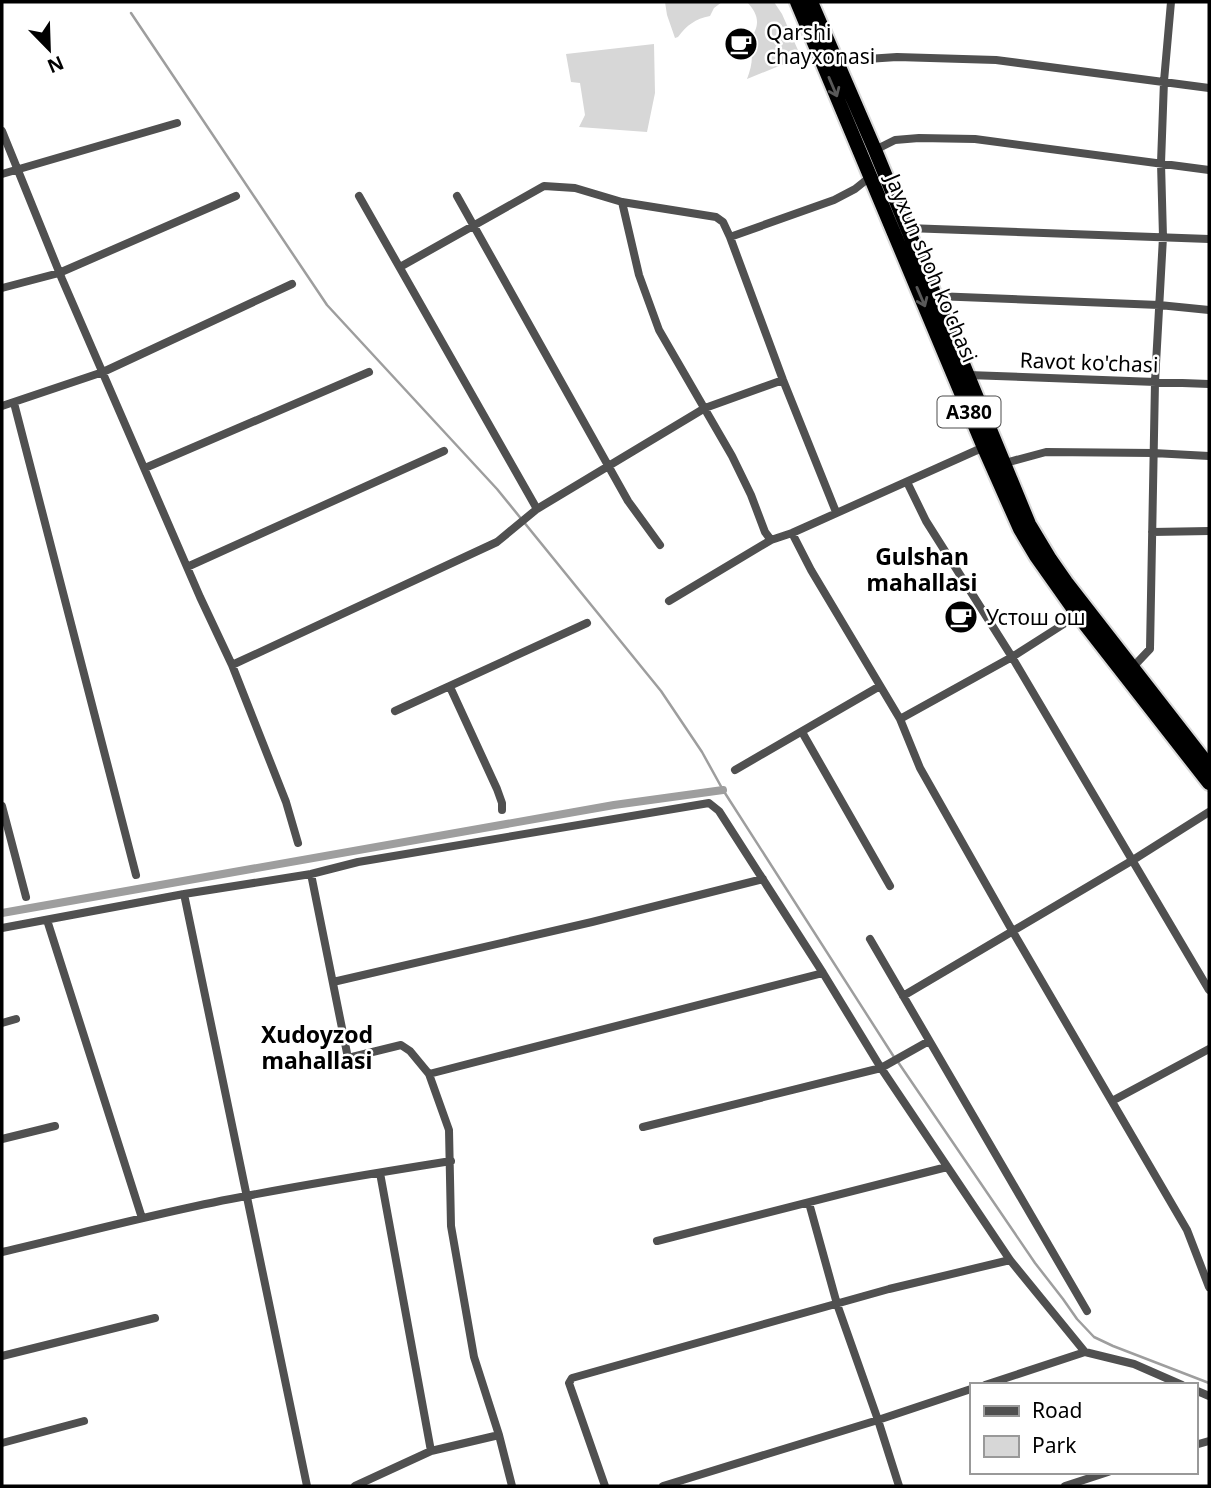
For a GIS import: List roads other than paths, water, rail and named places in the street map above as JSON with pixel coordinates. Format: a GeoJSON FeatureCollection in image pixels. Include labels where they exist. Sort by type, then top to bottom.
{"type":"FeatureCollection","features":[{"type":"Feature","properties":{"kind":"highway"},"geometry":{"type":"LineString","coordinates":[[786,2],[816,29]]}},
{"type":"Feature","properties":{"kind":"highway","name":"Jayxun shoh ko'chasi"},"geometry":{"type":"LineString","coordinates":[[797,2],[837,61],[1029,524],[1049,559],[1209,765]]}},
{"type":"Feature","properties":{"kind":"highway","name":"Jayxun shoh ko'chasi"},"geometry":{"type":"LineString","coordinates":[[811,2],[816,29],[870,177],[1020,528],[1035,556],[1077,614],[1209,783]]}},
{"type":"Feature","properties":{"kind":"highway"},"geometry":{"type":"LineString","coordinates":[[816,29],[817,2]]}},
{"type":"Feature","properties":{"kind":"street"},"geometry":{"type":"LineString","coordinates":[[1133,667],[1150,649],[1155,382],[1163,237],[1161,163],[1171,2]]}},
{"type":"Feature","properties":{"kind":"street"},"geometry":{"type":"LineString","coordinates":[[837,61],[897,57],[996,60],[1209,88]]}},
{"type":"Feature","properties":{"kind":"street"},"geometry":{"type":"LineString","coordinates":[[2,174],[177,123]]}},
{"type":"Feature","properties":{"kind":"street"},"geometry":{"type":"LineString","coordinates":[[2,131],[59,273],[232,665],[286,802],[298,843]]}},
{"type":"Feature","properties":{"kind":"street"},"geometry":{"type":"LineString","coordinates":[[874,150],[895,140],[975,139],[1209,170]]}},
{"type":"Feature","properties":{"kind":"street"},"geometry":{"type":"LineString","coordinates":[[730,237],[834,200],[870,177]]}},
{"type":"Feature","properties":{"kind":"street"},"geometry":{"type":"LineString","coordinates":[[400,267],[544,186],[575,188],[622,202],[716,217],[723,222],[730,237],[836,512]]}},
{"type":"Feature","properties":{"kind":"street"},"geometry":{"type":"LineString","coordinates":[[2,288],[59,273],[236,196]]}},
{"type":"Feature","properties":{"kind":"street"},"geometry":{"type":"LineString","coordinates":[[359,196],[537,509]]}},
{"type":"Feature","properties":{"kind":"street"},"geometry":{"type":"LineString","coordinates":[[457,196],[628,501],[660,545]]}},
{"type":"Feature","properties":{"kind":"street"},"geometry":{"type":"LineString","coordinates":[[622,202],[639,275],[659,330],[732,456],[771,540]]}},
{"type":"Feature","properties":{"kind":"street"},"geometry":{"type":"LineString","coordinates":[[907,228],[1209,239]]}},
{"type":"Feature","properties":{"kind":"street"},"geometry":{"type":"LineString","coordinates":[[2,406],[103,372],[292,284]]}},
{"type":"Feature","properties":{"kind":"street"},"geometry":{"type":"LineString","coordinates":[[935,296],[1209,310]]}},
{"type":"Feature","properties":{"kind":"street"},"geometry":{"type":"LineString","coordinates":[[145,468],[369,372]]}},
{"type":"Feature","properties":{"kind":"street","name":"Ravot ko'chasi"},"geometry":{"type":"LineString","coordinates":[[968,376],[1209,384]]}},
{"type":"Feature","properties":{"kind":"street"},"geometry":{"type":"LineString","coordinates":[[232,665],[497,542],[537,509],[705,408],[783,380]]}},
{"type":"Feature","properties":{"kind":"street"},"geometry":{"type":"LineString","coordinates":[[14,403],[136,875]]}},
{"type":"Feature","properties":{"kind":"street"},"geometry":{"type":"LineString","coordinates":[[668,601],[771,540],[984,447]]}},
{"type":"Feature","properties":{"kind":"street"},"geometry":{"type":"LineString","coordinates":[[187,567],[444,451]]}},
{"type":"Feature","properties":{"kind":"street"},"geometry":{"type":"LineString","coordinates":[[1005,464],[1046,452],[1209,456]]}},
{"type":"Feature","properties":{"kind":"street"},"geometry":{"type":"LineString","coordinates":[[907,482],[926,520],[1012,657],[1209,990]]}},
{"type":"Feature","properties":{"kind":"street"},"geometry":{"type":"LineString","coordinates":[[1152,532],[1209,531]]}},
{"type":"Feature","properties":{"kind":"street"},"geometry":{"type":"LineString","coordinates":[[792,533],[811,570],[900,719],[920,768],[1187,1230],[1209,1287]]}},
{"type":"Feature","properties":{"kind":"street"},"geometry":{"type":"LineString","coordinates":[[900,719],[1012,657],[1077,614]]}},
{"type":"Feature","properties":{"kind":"street"},"geometry":{"type":"LineString","coordinates":[[395,711],[587,624]]}},
{"type":"Feature","properties":{"kind":"street"},"geometry":{"type":"LineString","coordinates":[[735,770],[880,686]]}},
{"type":"Feature","properties":{"kind":"street"},"geometry":{"type":"LineString","coordinates":[[450,687],[502,803],[502,810]]}},
{"type":"Feature","properties":{"kind":"street"},"geometry":{"type":"LineString","coordinates":[[802,732],[890,886]]}},
{"type":"Feature","properties":{"kind":"street"},"geometry":{"type":"LineString","coordinates":[[2,928],[184,894],[311,874],[358,862],[709,803],[719,811],[885,1066],[947,1167],[1010,1260],[1085,1352]]}},
{"type":"Feature","properties":{"kind":"street"},"geometry":{"type":"LineString","coordinates":[[2,806],[26,897]]}},
{"type":"Feature","properties":{"kind":"street"},"geometry":{"type":"LineString","coordinates":[[903,996],[1209,812]]}},
{"type":"Feature","properties":{"kind":"street"},"geometry":{"type":"LineString","coordinates":[[311,874],[348,1058],[401,1045],[410,1051],[429,1074],[449,1130],[451,1226],[474,1357],[512,1486]]}},
{"type":"Feature","properties":{"kind":"street"},"geometry":{"type":"LineString","coordinates":[[333,982],[763,879]]}},
{"type":"Feature","properties":{"kind":"street"},"geometry":{"type":"LineString","coordinates":[[184,894],[307,1486]]}},
{"type":"Feature","properties":{"kind":"street"},"geometry":{"type":"LineString","coordinates":[[47,920],[142,1218]]}},
{"type":"Feature","properties":{"kind":"street"},"geometry":{"type":"LineString","coordinates":[[870,939],[1087,1311]]}},
{"type":"Feature","properties":{"kind":"street"},"geometry":{"type":"LineString","coordinates":[[429,1074],[823,973]]}},
{"type":"Feature","properties":{"kind":"street"},"geometry":{"type":"LineString","coordinates":[[2,1023],[16,1019]]}},
{"type":"Feature","properties":{"kind":"street"},"geometry":{"type":"LineString","coordinates":[[643,1127],[885,1066],[929,1041]]}},
{"type":"Feature","properties":{"kind":"street"},"geometry":{"type":"LineString","coordinates":[[1112,1101],[1209,1049]]}},
{"type":"Feature","properties":{"kind":"street"},"geometry":{"type":"LineString","coordinates":[[2,1139],[55,1126]]}},
{"type":"Feature","properties":{"kind":"street"},"geometry":{"type":"LineString","coordinates":[[2,1252],[245,1196],[451,1161]]}},
{"type":"Feature","properties":{"kind":"street"},"geometry":{"type":"LineString","coordinates":[[657,1241],[947,1167]]}},
{"type":"Feature","properties":{"kind":"street"},"geometry":{"type":"LineString","coordinates":[[380,1173],[431,1451]]}},
{"type":"Feature","properties":{"kind":"street"},"geometry":{"type":"LineString","coordinates":[[809,1203],[837,1304],[899,1486]]}},
{"type":"Feature","properties":{"kind":"street"},"geometry":{"type":"LineString","coordinates":[[606,1486],[569,1382],[572,1378],[889,1289],[1010,1260]]}},
{"type":"Feature","properties":{"kind":"street"},"geometry":{"type":"LineString","coordinates":[[2,1356],[155,1318]]}},
{"type":"Feature","properties":{"kind":"street"},"geometry":{"type":"LineString","coordinates":[[991,1383],[1085,1352],[1134,1364],[1177,1383]]}},
{"type":"Feature","properties":{"kind":"street"},"geometry":{"type":"LineString","coordinates":[[663,1486],[970,1389]]}},
{"type":"Feature","properties":{"kind":"street"},"geometry":{"type":"LineString","coordinates":[[2,1443],[84,1421]]}},
{"type":"Feature","properties":{"kind":"street"},"geometry":{"type":"LineString","coordinates":[[355,1486],[375,1483],[431,1451],[499,1435]]}},
{"type":"Feature","properties":{"kind":"street"},"geometry":{"type":"LineString","coordinates":[[1065,1486],[1087,1483],[1104,1474]]}},
{"type":"Feature","properties":{"kind":"waterway"},"geometry":{"type":"LineString","coordinates":[[131,13],[327,305],[497,489],[661,691],[894,1057]]}},
{"type":"Feature","properties":{"kind":"waterway"},"geometry":{"type":"LineString","coordinates":[[2,913],[614,805],[723,790]]}},
{"type":"Feature","properties":{"kind":"waterway"},"geometry":{"type":"LineString","coordinates":[[898,1062],[1035,1263],[1094,1337],[1209,1383]]}},
{"type":"Feature","properties":{"kind":"place","name":"Qarshi chayxonasi"},"geometry":{"type":"Point","coordinates":[741,44]}},
{"type":"Feature","properties":{"kind":"place","name":"Устош ош"},"geometry":{"type":"Point","coordinates":[961,617]}},
{"type":"Feature","properties":{"kind":"district","name":"Gulshan mahallasi"},"geometry":{"type":"Point","coordinates":[922,569]}},
{"type":"Feature","properties":{"kind":"district","name":"Xudoyzod mahallasi"},"geometry":{"type":"Point","coordinates":[317,1047]}}]}
